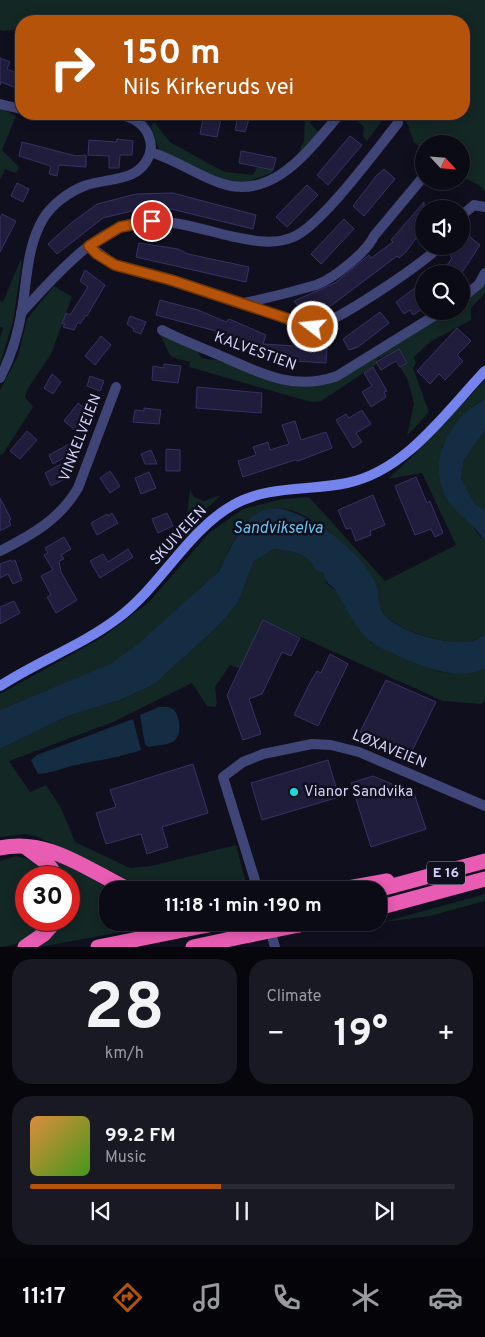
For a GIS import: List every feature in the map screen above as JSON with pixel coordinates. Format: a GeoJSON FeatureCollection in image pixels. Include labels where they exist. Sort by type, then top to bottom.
{"type":"FeatureCollection","features":[{"type":"Feature","properties":{"kind":"highway"},"geometry":{"type":"LineString","coordinates":[[0,848],[20,845],[41,848],[63,856],[112,881]]}},
{"type":"Feature","properties":{"kind":"highway"},"geometry":{"type":"LineString","coordinates":[[20,845],[48,862],[50,866]]}},
{"type":"Feature","properties":{"kind":"highway","name":"E 16"},"geometry":{"type":"LineString","coordinates":[[387,888],[485,861]]}},
{"type":"Feature","properties":{"kind":"highway","name":"E 16"},"geometry":{"type":"LineString","coordinates":[[387,906],[485,879]]}},
{"type":"Feature","properties":{"kind":"highway","name":"E 16"},"geometry":{"type":"LineString","coordinates":[[379,881],[406,883]]}},
{"type":"Feature","properties":{"kind":"highway","name":"E 16"},"geometry":{"type":"LineString","coordinates":[[409,901],[430,904],[485,888]]}},
{"type":"Feature","properties":{"kind":"highway"},"geometry":{"type":"LineString","coordinates":[[24,947],[47,931]]}},
{"type":"Feature","properties":{"kind":"highway"},"geometry":{"type":"LineString","coordinates":[[98,947],[178,931]]}},
{"type":"Feature","properties":{"kind":"highway"},"geometry":{"type":"LineString","coordinates":[[193,947],[270,931]]}},
{"type":"Feature","properties":{"kind":"main road","name":"SKUIVEIEN"},"geometry":{"type":"LineString","coordinates":[[1,683],[118,618],[159,579],[205,526],[234,504],[250,497],[273,491],[331,486],[361,480],[397,460],[418,442],[485,371]]}},
{"type":"Feature","properties":{"kind":"street"},"geometry":{"type":"LineString","coordinates":[[0,104],[15,108]]}},
{"type":"Feature","properties":{"kind":"street"},"geometry":{"type":"LineString","coordinates":[[0,378],[12,356],[22,313],[30,251],[36,233],[48,213],[70,193],[85,186],[134,174],[144,167],[150,152],[148,133],[141,123],[136,120]]}},
{"type":"Feature","properties":{"kind":"street"},"geometry":{"type":"LineString","coordinates":[[150,152],[164,156],[221,184],[249,187],[274,179],[299,161],[335,120]]}},
{"type":"Feature","properties":{"kind":"street"},"geometry":{"type":"LineString","coordinates":[[22,313],[67,263],[89,246],[120,227],[152,221],[255,241],[277,242],[293,237],[305,230],[323,212],[398,123]]}},
{"type":"Feature","properties":{"kind":"street"},"geometry":{"type":"LineString","coordinates":[[244,303],[316,285],[329,278],[370,245],[374,236],[415,187]]}},
{"type":"Feature","properties":{"kind":"street"},"geometry":{"type":"LineString","coordinates":[[470,208],[474,205],[485,207]]}},
{"type":"Feature","properties":{"kind":"street"},"geometry":{"type":"LineString","coordinates":[[89,246],[97,254],[115,265],[171,280],[244,303],[299,324],[313,327],[323,325],[430,255]]}},
{"type":"Feature","properties":{"kind":"street"},"geometry":{"type":"LineString","coordinates":[[470,291],[478,284],[485,273]]}},
{"type":"Feature","properties":{"kind":"street","name":"KALVESTIEN"},"geometry":{"type":"LineString","coordinates":[[162,330],[256,372],[285,382],[302,383],[326,380],[337,376],[427,320]]}},
{"type":"Feature","properties":{"kind":"street","name":"VINKELVEIEN"},"geometry":{"type":"LineString","coordinates":[[0,551],[45,526],[70,502],[78,488],[116,386]]}},
{"type":"Feature","properties":{"kind":"street","name":"LØXAVEIEN"},"geometry":{"type":"LineString","coordinates":[[255,881],[223,776],[243,762],[263,754],[312,744],[345,747],[485,806]]}},
{"type":"Feature","properties":{"kind":"street"},"geometry":{"type":"LineString","coordinates":[[271,931],[275,947]]}},
{"type":"Feature","properties":{"kind":"green space"},"geometry":{"type":"Polygon","coordinates":[[[0,0],[485,0],[485,191],[479,185],[470,181],[470,135],[415,135],[415,143],[406,120],[470,120],[470,15],[15,15],[15,30],[0,30],[0,0]]]}},
{"type":"Feature","properties":{"kind":"green space"},"geometry":{"type":"Polygon","coordinates":[[[0,108],[15,116],[2,150],[19,167],[16,173],[5,169],[0,180],[0,108]]]}},
{"type":"Feature","properties":{"kind":"green space"},"geometry":{"type":"Polygon","coordinates":[[[305,120],[313,120],[310,123],[319,133],[301,153],[300,149],[304,141],[305,120]]]}},
{"type":"Feature","properties":{"kind":"green space"},"geometry":{"type":"Polygon","coordinates":[[[356,120],[383,120],[367,141],[363,136],[364,127],[356,120]]]}},
{"type":"Feature","properties":{"kind":"green space"},"geometry":{"type":"Polygon","coordinates":[[[154,122],[170,142],[226,172],[253,175],[257,167],[273,170],[272,173],[247,182],[222,181],[159,150],[151,126],[154,122]]]}},
{"type":"Feature","properties":{"kind":"green space"},"geometry":{"type":"Polygon","coordinates":[[[20,261],[22,261],[13,322],[0,364],[0,338],[3,328],[0,327],[0,301],[3,302],[20,261]]]}},
{"type":"Feature","properties":{"kind":"green space"},"geometry":{"type":"Polygon","coordinates":[[[485,278],[485,293],[471,308],[471,320],[430,342],[414,357],[416,363],[413,368],[429,412],[407,436],[414,403],[407,378],[400,367],[406,360],[399,349],[376,360],[377,364],[321,401],[311,402],[189,367],[190,362],[175,358],[169,354],[159,334],[160,331],[197,350],[201,358],[220,360],[270,379],[295,385],[323,385],[431,320],[470,320],[470,292],[485,278]]]}},
{"type":"Feature","properties":{"kind":"green space"},"geometry":{"type":"Polygon","coordinates":[[[54,286],[72,297],[51,354],[27,390],[25,397],[33,407],[3,454],[0,455],[0,390],[18,356],[27,319],[54,286]]]}},
{"type":"Feature","properties":{"kind":"green space"},"geometry":{"type":"Polygon","coordinates":[[[485,380],[485,399],[475,404],[442,447],[442,453],[475,530],[485,542],[485,634],[475,640],[454,642],[427,637],[391,621],[381,610],[374,583],[366,569],[344,545],[317,523],[303,515],[278,508],[265,512],[246,527],[232,544],[216,574],[133,650],[96,671],[0,710],[0,694],[103,637],[149,602],[209,533],[243,509],[282,499],[309,497],[385,581],[456,545],[422,473],[388,479],[420,449],[485,380]]]}},
{"type":"Feature","properties":{"kind":"green space"},"geometry":{"type":"Polygon","coordinates":[[[485,430],[485,510],[475,504],[461,480],[464,460],[485,430]]]}},
{"type":"Feature","properties":{"kind":"green space"},"geometry":{"type":"Polygon","coordinates":[[[190,490],[194,497],[204,501],[221,495],[185,529],[190,490]]]}},
{"type":"Feature","properties":{"kind":"green space"},"geometry":{"type":"Polygon","coordinates":[[[274,549],[304,556],[316,571],[323,573],[327,584],[336,591],[371,643],[419,665],[440,672],[457,673],[485,669],[485,701],[481,704],[443,701],[263,620],[240,669],[230,665],[215,687],[217,704],[215,707],[207,706],[192,683],[113,722],[9,761],[30,792],[46,785],[61,808],[75,842],[130,868],[151,866],[236,845],[246,881],[131,881],[38,837],[26,834],[0,837],[0,749],[68,716],[120,700],[155,684],[218,626],[238,603],[254,561],[274,549]]]}},
{"type":"Feature","properties":{"kind":"green space"},"geometry":{"type":"Polygon","coordinates":[[[16,856],[37,862],[41,866],[15,866],[15,931],[37,931],[14,945],[0,947],[0,861],[16,856]]]}},
{"type":"Feature","properties":{"kind":"green space"},"geometry":{"type":"Polygon","coordinates":[[[57,858],[73,866],[58,866],[55,861],[57,858]]]}},
{"type":"Feature","properties":{"kind":"green space"},"geometry":{"type":"Polygon","coordinates":[[[80,869],[104,881],[99,881],[99,931],[126,931],[40,947],[54,931],[80,931],[80,869]]]}},
{"type":"Feature","properties":{"kind":"green space"},"geometry":{"type":"Polygon","coordinates":[[[485,894],[485,901],[430,916],[387,921],[485,894]]]}},
{"type":"Feature","properties":{"kind":"water"},"geometry":{"type":"Polygon","coordinates":[[[485,399],[485,430],[464,460],[461,479],[475,504],[485,510],[485,542],[449,502],[442,488],[439,473],[440,458],[451,430],[472,407],[485,399]]]}},
{"type":"Feature","properties":{"kind":"water","name":"Sandvikselva"},"geometry":{"type":"Polygon","coordinates":[[[279,508],[307,518],[348,547],[369,571],[376,584],[383,613],[390,620],[412,632],[440,640],[466,642],[475,640],[485,634],[485,669],[473,673],[448,673],[424,667],[377,646],[359,630],[323,573],[316,571],[304,556],[274,549],[254,561],[238,603],[218,626],[155,684],[120,700],[68,716],[0,749],[0,710],[110,664],[136,646],[219,571],[233,543],[251,517],[264,510],[279,508]]]}},
{"type":"Feature","properties":{"kind":"water"},"geometry":{"type":"Polygon","coordinates":[[[159,707],[169,707],[174,710],[179,721],[179,734],[172,742],[148,747],[145,744],[140,715],[159,707]]]}},
{"type":"Feature","properties":{"kind":"water"},"geometry":{"type":"Polygon","coordinates":[[[133,719],[141,750],[38,774],[31,760],[37,755],[133,719]]]}},
{"type":"Feature","properties":{"kind":"building"},"geometry":{"type":"Polygon","coordinates":[[[0,58],[10,62],[7,69],[15,72],[15,88],[1,82],[0,85],[0,58]]]}},
{"type":"Feature","properties":{"kind":"building"},"geometry":{"type":"Polygon","coordinates":[[[203,120],[221,120],[217,137],[200,134],[203,120]]]}},
{"type":"Feature","properties":{"kind":"building"},"geometry":{"type":"Polygon","coordinates":[[[237,120],[249,120],[245,132],[235,130],[237,120]]]}},
{"type":"Feature","properties":{"kind":"building"},"geometry":{"type":"Polygon","coordinates":[[[350,136],[362,145],[328,185],[317,175],[350,136]]]}},
{"type":"Feature","properties":{"kind":"building"},"geometry":{"type":"Polygon","coordinates":[[[117,139],[133,141],[132,155],[120,155],[119,168],[109,168],[109,156],[88,155],[89,140],[116,142],[117,139]]]}},
{"type":"Feature","properties":{"kind":"building"},"geometry":{"type":"Polygon","coordinates":[[[22,142],[76,156],[86,155],[86,167],[59,165],[57,176],[49,174],[51,166],[19,156],[22,142]]]}},
{"type":"Feature","properties":{"kind":"building"},"geometry":{"type":"Polygon","coordinates":[[[241,151],[276,158],[273,170],[239,163],[241,151]]]}},
{"type":"Feature","properties":{"kind":"building"},"geometry":{"type":"Polygon","coordinates":[[[384,169],[395,179],[364,216],[353,206],[377,175],[384,169]]]}},
{"type":"Feature","properties":{"kind":"building"},"geometry":{"type":"Polygon","coordinates":[[[17,183],[29,189],[23,202],[11,196],[17,183]]]}},
{"type":"Feature","properties":{"kind":"building"},"geometry":{"type":"Polygon","coordinates":[[[307,185],[318,195],[287,227],[276,217],[307,185]]]}},
{"type":"Feature","properties":{"kind":"building"},"geometry":{"type":"Polygon","coordinates":[[[173,193],[256,215],[253,229],[167,208],[140,209],[103,218],[57,254],[48,244],[70,224],[97,204],[136,194],[173,193]]]}},
{"type":"Feature","properties":{"kind":"building"},"geometry":{"type":"Polygon","coordinates":[[[415,212],[415,240],[406,252],[399,258],[397,256],[312,320],[307,318],[294,301],[335,283],[369,255],[371,258],[393,242],[391,240],[415,212]]]}},
{"type":"Feature","properties":{"kind":"building"},"geometry":{"type":"Polygon","coordinates":[[[2,214],[16,221],[0,252],[0,219],[2,214]]]}},
{"type":"Feature","properties":{"kind":"building"},"geometry":{"type":"Polygon","coordinates":[[[344,219],[354,229],[321,264],[311,254],[344,219]]]}},
{"type":"Feature","properties":{"kind":"building"},"geometry":{"type":"Polygon","coordinates":[[[470,237],[480,245],[467,265],[447,265],[452,258],[450,256],[470,255],[470,237]]]}},
{"type":"Feature","properties":{"kind":"building"},"geometry":{"type":"Polygon","coordinates":[[[139,243],[178,249],[188,254],[249,267],[246,282],[136,257],[139,243]]]}},
{"type":"Feature","properties":{"kind":"building"},"geometry":{"type":"Polygon","coordinates":[[[85,270],[105,285],[87,316],[80,324],[78,322],[74,330],[63,327],[65,324],[62,324],[66,313],[70,315],[88,287],[80,281],[85,270]]]}},
{"type":"Feature","properties":{"kind":"building"},"geometry":{"type":"Polygon","coordinates":[[[415,288],[415,314],[413,315],[410,310],[404,314],[396,302],[415,288]]]}},
{"type":"Feature","properties":{"kind":"building"},"geometry":{"type":"Polygon","coordinates":[[[160,300],[198,310],[226,322],[229,319],[266,335],[263,344],[327,348],[326,363],[278,360],[279,355],[215,334],[216,331],[156,315],[160,300]]]}},
{"type":"Feature","properties":{"kind":"building"},"geometry":{"type":"Polygon","coordinates":[[[380,312],[389,323],[358,347],[349,350],[343,339],[380,312]]]}},
{"type":"Feature","properties":{"kind":"building"},"geometry":{"type":"Polygon","coordinates":[[[130,316],[146,322],[141,334],[133,331],[134,329],[127,324],[130,316]]]}},
{"type":"Feature","properties":{"kind":"building"},"geometry":{"type":"Polygon","coordinates":[[[457,328],[471,341],[457,355],[463,361],[445,380],[439,374],[430,384],[417,371],[457,328]]]}},
{"type":"Feature","properties":{"kind":"building"},"geometry":{"type":"Polygon","coordinates":[[[101,336],[111,345],[95,365],[85,356],[101,336]]]}},
{"type":"Feature","properties":{"kind":"building"},"geometry":{"type":"Polygon","coordinates":[[[399,349],[407,363],[400,367],[396,361],[381,370],[376,362],[399,349]]]}},
{"type":"Feature","properties":{"kind":"building"},"geometry":{"type":"Polygon","coordinates":[[[164,364],[181,366],[178,383],[152,380],[153,366],[164,368],[164,364]]]}},
{"type":"Feature","properties":{"kind":"building"},"geometry":{"type":"Polygon","coordinates":[[[373,367],[387,391],[384,392],[386,397],[371,407],[362,392],[372,386],[364,373],[373,367]]]}},
{"type":"Feature","properties":{"kind":"building"},"geometry":{"type":"Polygon","coordinates":[[[52,374],[61,382],[53,394],[44,388],[52,374]]]}},
{"type":"Feature","properties":{"kind":"building"},"geometry":{"type":"Polygon","coordinates":[[[90,376],[104,381],[100,391],[87,386],[90,376]]]}},
{"type":"Feature","properties":{"kind":"building"},"geometry":{"type":"Polygon","coordinates":[[[197,387],[262,393],[261,413],[196,408],[197,387]]]}},
{"type":"Feature","properties":{"kind":"building"},"geometry":{"type":"Polygon","coordinates":[[[86,402],[93,408],[75,430],[64,421],[78,403],[83,407],[86,402]]]}},
{"type":"Feature","properties":{"kind":"building"},"geometry":{"type":"Polygon","coordinates":[[[144,408],[161,410],[159,424],[133,422],[135,410],[144,411],[144,408]]]}},
{"type":"Feature","properties":{"kind":"building"},"geometry":{"type":"Polygon","coordinates":[[[362,410],[371,424],[356,433],[362,442],[353,448],[336,420],[346,414],[349,418],[362,410]]]}},
{"type":"Feature","properties":{"kind":"building"},"geometry":{"type":"Polygon","coordinates":[[[295,421],[301,440],[326,432],[332,448],[298,461],[295,460],[243,477],[238,461],[256,455],[253,447],[268,442],[270,450],[289,444],[282,425],[295,421]]]}},
{"type":"Feature","properties":{"kind":"building"},"geometry":{"type":"Polygon","coordinates":[[[27,431],[37,440],[20,459],[10,451],[27,431]]]}},
{"type":"Feature","properties":{"kind":"building"},"geometry":{"type":"Polygon","coordinates":[[[75,441],[65,457],[53,464],[49,455],[75,441]]]}},
{"type":"Feature","properties":{"kind":"building"},"geometry":{"type":"Polygon","coordinates":[[[166,449],[180,450],[180,471],[166,471],[166,449]]]}},
{"type":"Feature","properties":{"kind":"building"},"geometry":{"type":"Polygon","coordinates":[[[151,450],[157,464],[145,464],[141,454],[151,450]]]}},
{"type":"Feature","properties":{"kind":"building"},"geometry":{"type":"Polygon","coordinates":[[[61,464],[67,478],[51,486],[45,473],[61,464]]]}},
{"type":"Feature","properties":{"kind":"building"},"geometry":{"type":"Polygon","coordinates":[[[110,471],[120,486],[110,493],[100,478],[110,471]]]}},
{"type":"Feature","properties":{"kind":"building"},"geometry":{"type":"Polygon","coordinates":[[[149,472],[156,488],[141,494],[135,478],[149,472]]]}},
{"type":"Feature","properties":{"kind":"building"},"geometry":{"type":"Polygon","coordinates":[[[416,477],[427,503],[430,501],[443,533],[435,537],[431,529],[415,535],[395,486],[416,477]]]}},
{"type":"Feature","properties":{"kind":"building"},"geometry":{"type":"Polygon","coordinates":[[[373,495],[385,525],[370,531],[371,535],[356,541],[351,528],[346,529],[338,510],[373,495]]]}},
{"type":"Feature","properties":{"kind":"building"},"geometry":{"type":"Polygon","coordinates":[[[0,498],[11,519],[9,521],[11,525],[0,531],[0,498]]]}},
{"type":"Feature","properties":{"kind":"building"},"geometry":{"type":"Polygon","coordinates":[[[112,513],[118,523],[97,535],[91,523],[112,513]]]}},
{"type":"Feature","properties":{"kind":"building"},"geometry":{"type":"Polygon","coordinates":[[[167,513],[173,526],[158,533],[152,519],[167,513]]]}},
{"type":"Feature","properties":{"kind":"building"},"geometry":{"type":"Polygon","coordinates":[[[64,537],[71,549],[61,555],[64,559],[59,561],[61,572],[77,600],[56,613],[47,597],[51,595],[41,576],[53,570],[44,555],[48,553],[45,548],[64,537]]]}},
{"type":"Feature","properties":{"kind":"building"},"geometry":{"type":"Polygon","coordinates":[[[128,549],[133,557],[100,578],[90,561],[103,554],[108,562],[128,549]]]}},
{"type":"Feature","properties":{"kind":"building"},"geometry":{"type":"Polygon","coordinates":[[[11,560],[12,562],[15,560],[22,580],[13,584],[8,574],[0,578],[0,564],[11,560]]]}},
{"type":"Feature","properties":{"kind":"building"},"geometry":{"type":"Polygon","coordinates":[[[14,601],[20,613],[0,624],[0,607],[14,601]]]}},
{"type":"Feature","properties":{"kind":"building"},"geometry":{"type":"Polygon","coordinates":[[[263,620],[300,638],[291,656],[282,652],[262,694],[249,699],[261,734],[243,740],[227,695],[263,620]]]}},
{"type":"Feature","properties":{"kind":"building"},"geometry":{"type":"Polygon","coordinates":[[[330,654],[348,664],[318,726],[294,715],[312,679],[317,671],[321,673],[330,654]]]}},
{"type":"Feature","properties":{"kind":"building"},"geometry":{"type":"Polygon","coordinates":[[[386,680],[436,702],[410,755],[360,732],[386,680]]]}},
{"type":"Feature","properties":{"kind":"building"},"geometry":{"type":"Polygon","coordinates":[[[328,760],[339,797],[262,820],[251,783],[328,760]]]}},
{"type":"Feature","properties":{"kind":"building"},"geometry":{"type":"Polygon","coordinates":[[[193,764],[208,813],[162,827],[168,847],[147,854],[141,834],[106,844],[96,813],[116,807],[110,790],[193,764]]]}},
{"type":"Feature","properties":{"kind":"building"},"geometry":{"type":"Polygon","coordinates":[[[373,776],[392,784],[396,799],[414,793],[426,829],[371,847],[351,783],[373,776]]]}},
{"type":"Feature","properties":{"kind":"place","name":"Vianor Sandvika"},"geometry":{"type":"Point","coordinates":[294,792]}},
{"type":"Feature","properties":{"kind":"route"},"geometry":{"type":"LineString","coordinates":[[152,221],[137,222],[120,227],[89,246],[97,254],[115,265],[171,280],[244,303],[299,324],[313,327]]}}]}
